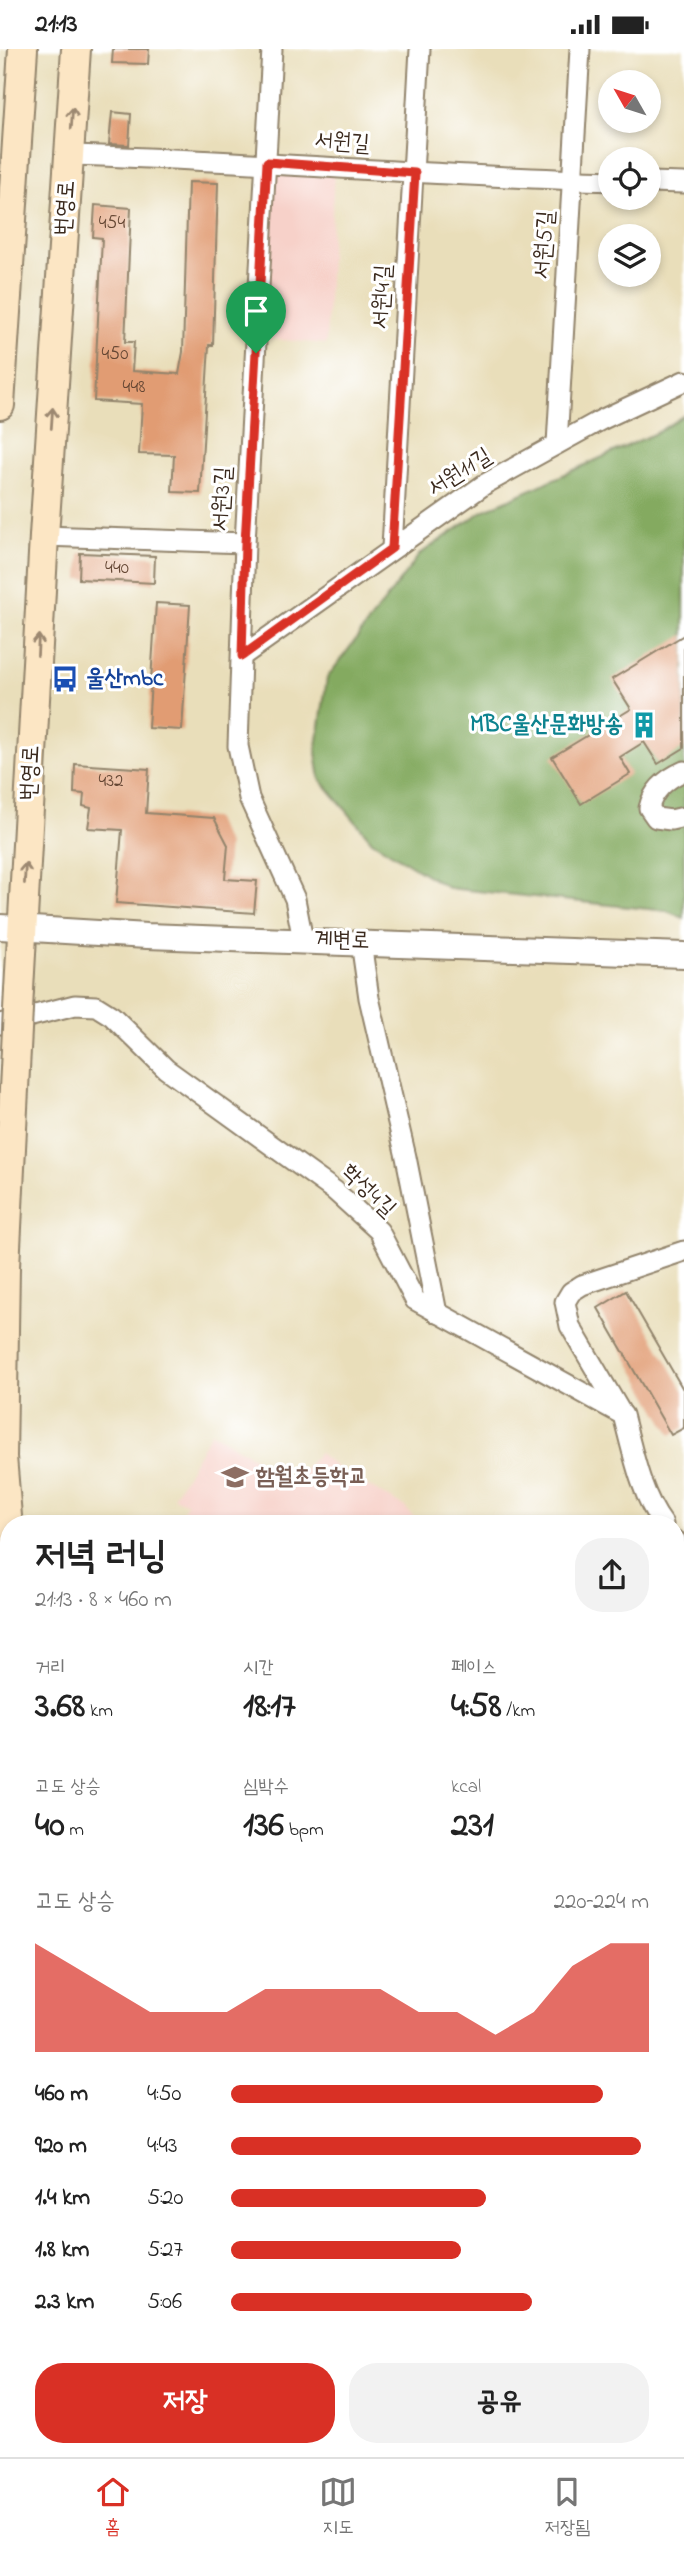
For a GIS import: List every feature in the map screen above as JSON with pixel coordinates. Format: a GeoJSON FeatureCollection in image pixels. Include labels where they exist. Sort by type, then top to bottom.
{"type":"FeatureCollection","features":[{"type":"Feature","properties":{"kind":"main road"},"geometry":{"type":"LineString","coordinates":[[0,405],[23,49]]}},
{"type":"Feature","properties":{"kind":"main road","name":"번영로"},"geometry":{"type":"LineString","coordinates":[[7,1515],[2,1457],[5,1267],[19,990],[11,927],[44,536],[76,49]]}},
{"type":"Feature","properties":{"kind":"street","name":"서원3길"},"geometry":{"type":"LineString","coordinates":[[272,49],[245,543],[238,746],[241,771],[249,798],[295,899],[303,940]]}},
{"type":"Feature","properties":{"kind":"street","name":"서원4길"},"geometry":{"type":"LineString","coordinates":[[392,548],[420,49]]}},
{"type":"Feature","properties":{"kind":"street","name":"서원5길"},"geometry":{"type":"LineString","coordinates":[[557,444],[580,49]]}},
{"type":"Feature","properties":{"kind":"street","name":"서원길"},"geometry":{"type":"LineString","coordinates":[[69,155],[267,162],[415,173],[598,181]]}},
{"type":"Feature","properties":{"kind":"street"},"geometry":{"type":"LineString","coordinates":[[661,183],[684,184]]}},
{"type":"Feature","properties":{"kind":"street","name":"서원11길"},"geometry":{"type":"LineString","coordinates":[[242,656],[485,484],[557,444],[684,381]]}},
{"type":"Feature","properties":{"kind":"street"},"geometry":{"type":"LineString","coordinates":[[44,536],[245,543]]}},
{"type":"Feature","properties":{"kind":"street"},"geometry":{"type":"LineString","coordinates":[[684,772],[670,779],[651,796],[649,808],[656,818],[671,820],[684,817]]}},
{"type":"Feature","properties":{"kind":"street","name":"계변로"},"geometry":{"type":"LineString","coordinates":[[11,927],[147,936],[684,955]]}},
{"type":"Feature","properties":{"kind":"street"},"geometry":{"type":"LineString","coordinates":[[361,942],[369,998],[406,1157],[437,1313]]}},
{"type":"Feature","properties":{"kind":"street","name":"학성4길"},"geometry":{"type":"LineString","coordinates":[[0,1024],[75,1005],[96,1006],[112,1016],[166,1069],[335,1191],[379,1231],[415,1300],[623,1415]]}},
{"type":"Feature","properties":{"kind":"street"},"geometry":{"type":"LineString","coordinates":[[656,1515],[637,1467],[623,1415],[570,1327],[565,1302],[571,1291],[582,1285],[684,1251]]}},
{"type":"Feature","properties":{"kind":"shaded area"},"geometry":{"type":"Polygon","coordinates":[[[271,170],[334,173],[326,344],[262,338],[271,170]]]}},
{"type":"Feature","properties":{"kind":"shaded area","name":"함월초등학교"},"geometry":{"type":"Polygon","coordinates":[[[211,1432],[293,1481],[319,1453],[342,1472],[404,1506],[412,1515],[181,1515],[187,1503],[173,1497],[211,1432]]]}},
{"type":"Feature","properties":{"kind":"green space"},"geometry":{"type":"Polygon","coordinates":[[[684,415],[684,918],[667,911],[448,888],[372,841],[320,779],[316,753],[327,678],[420,554],[483,511],[658,432],[684,415]]]}},
{"type":"Feature","properties":{"kind":"building"},"geometry":{"type":"Polygon","coordinates":[[[113,49],[149,49],[148,64],[112,63],[113,49]]]}},
{"type":"Feature","properties":{"kind":"building"},"geometry":{"type":"Polygon","coordinates":[[[112,112],[131,114],[129,145],[109,144],[112,112]]]}},
{"type":"Feature","properties":{"kind":"building"},"geometry":{"type":"Polygon","coordinates":[[[188,182],[218,183],[213,345],[209,345],[200,493],[172,492],[174,455],[139,454],[142,404],[94,401],[102,238],[93,237],[95,205],[131,208],[125,342],[134,342],[132,371],[179,374],[183,352],[188,182]]]}},
{"type":"Feature","properties":{"kind":"building"},"geometry":{"type":"Polygon","coordinates":[[[80,553],[155,556],[154,583],[79,579],[80,553]]]}},
{"type":"Feature","properties":{"kind":"building"},"geometry":{"type":"Polygon","coordinates":[[[156,603],[190,605],[182,730],[148,728],[156,603]]]}},
{"type":"Feature","properties":{"kind":"building","name":"MBC울산문화방송"},"geometry":{"type":"Polygon","coordinates":[[[684,635],[684,748],[658,764],[644,742],[620,757],[630,774],[581,804],[552,757],[631,709],[612,679],[684,635]]]}},
{"type":"Feature","properties":{"kind":"building"},"geometry":{"type":"Polygon","coordinates":[[[75,764],[149,769],[146,813],[214,818],[228,845],[225,879],[257,881],[254,913],[116,903],[122,830],[88,828],[91,808],[83,806],[84,794],[74,793],[75,764]]]}},
{"type":"Feature","properties":{"kind":"building"},"geometry":{"type":"Polygon","coordinates":[[[626,1291],[684,1391],[684,1428],[671,1435],[598,1308],[626,1291]]]}},
{"type":"Feature","properties":{"kind":"place","name":"울산mbc"},"geometry":{"type":"Point","coordinates":[65,679]}},
{"type":"Feature","properties":{"kind":"place","name":"MBC울산문화방송"},"geometry":{"type":"Point","coordinates":[644,725]}},
{"type":"Feature","properties":{"kind":"place","name":"함월초등학교"},"geometry":{"type":"Point","coordinates":[235,1477]}},
{"type":"Feature","properties":{"kind":"route"},"geometry":{"type":"LineString","coordinates":[[267,162],[415,173],[392,548],[242,656],[245,543],[256,353],[267,162]]}}]}
